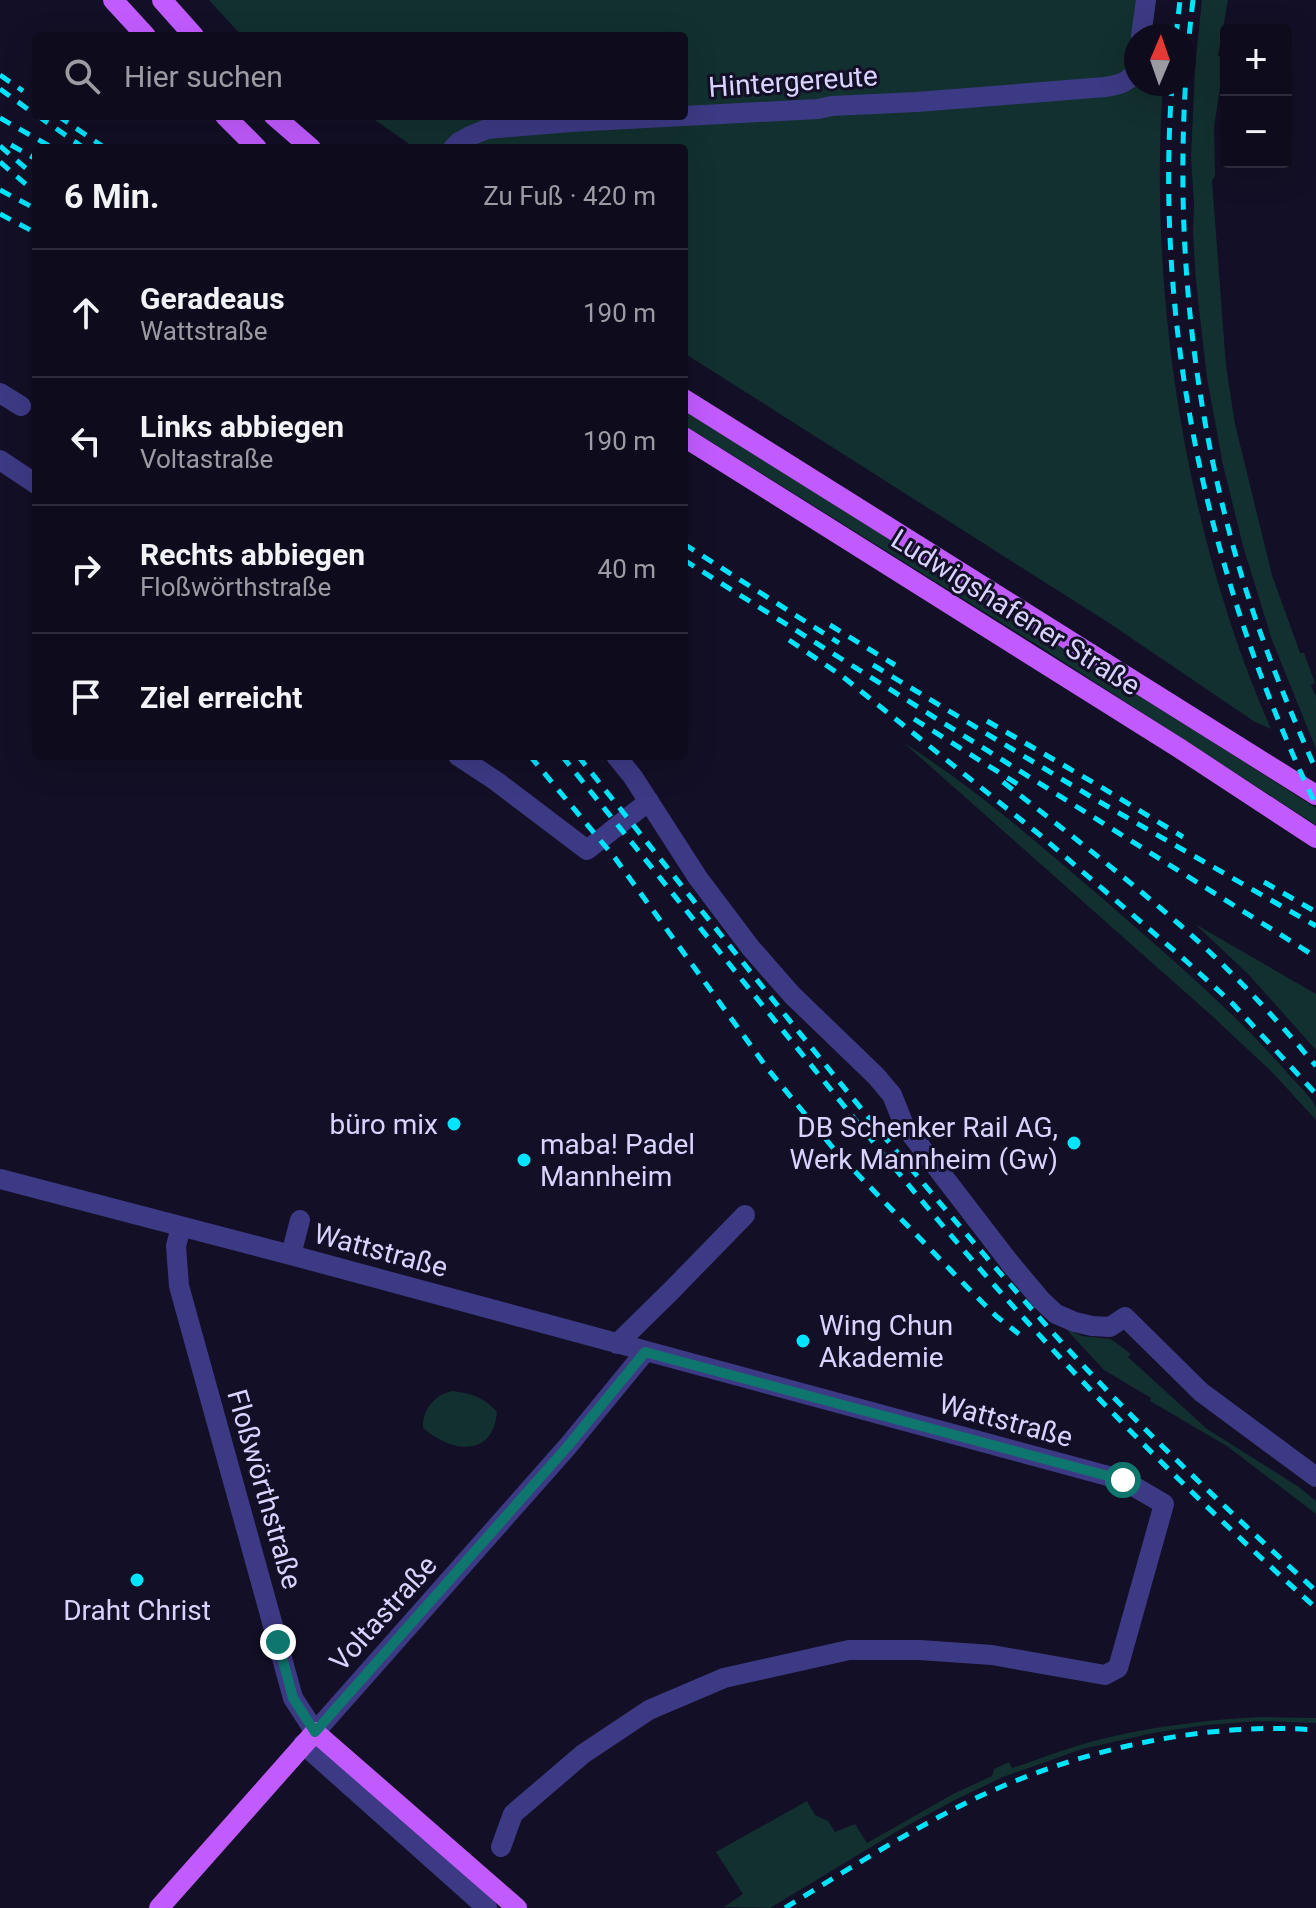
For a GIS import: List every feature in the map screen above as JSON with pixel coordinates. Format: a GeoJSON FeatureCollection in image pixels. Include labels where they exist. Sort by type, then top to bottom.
{"type":"FeatureCollection","features":[{"type":"Feature","properties":{"kind":"main road"},"geometry":{"type":"LineString","coordinates":[[113,0],[142,32]]}},
{"type":"Feature","properties":{"kind":"main road"},"geometry":{"type":"LineString","coordinates":[[162,0],[190,32]]}},
{"type":"Feature","properties":{"kind":"main road"},"geometry":{"type":"LineString","coordinates":[[229,120],[253,144]]}},
{"type":"Feature","properties":{"kind":"main road"},"geometry":{"type":"LineString","coordinates":[[279,120],[306,144]]}},
{"type":"Feature","properties":{"kind":"main road","name":"Ludwigshafener Straße"},"geometry":{"type":"LineString","coordinates":[[688,402],[1316,795]]}},
{"type":"Feature","properties":{"kind":"main road","name":"Ludwigshafener Straße"},"geometry":{"type":"LineString","coordinates":[[688,440],[1179,748],[1316,838]]}},
{"type":"Feature","properties":{"kind":"main road","name":"Floßwörthstraße"},"geometry":{"type":"LineString","coordinates":[[309,1738],[517,1908]]}},
{"type":"Feature","properties":{"kind":"main road","name":"Voltastraße"},"geometry":{"type":"LineString","coordinates":[[159,1908],[309,1738]]}},
{"type":"Feature","properties":{"kind":"street"},"geometry":{"type":"LineString","coordinates":[[1143,24],[1146,0]]}},
{"type":"Feature","properties":{"kind":"street","name":"Hintergereute"},"geometry":{"type":"LineString","coordinates":[[688,116],[917,102],[1105,87],[1124,83]]}},
{"type":"Feature","properties":{"kind":"street","name":"Hintergereute"},"geometry":{"type":"LineString","coordinates":[[457,144],[487,129],[609,120]]}},
{"type":"Feature","properties":{"kind":"street"},"geometry":{"type":"LineString","coordinates":[[0,393],[21,406]]}},
{"type":"Feature","properties":{"kind":"street"},"geometry":{"type":"LineString","coordinates":[[0,460],[32,481]]}},
{"type":"Feature","properties":{"kind":"street"},"geometry":{"type":"LineString","coordinates":[[464,760],[587,850],[649,801]]}},
{"type":"Feature","properties":{"kind":"street"},"geometry":{"type":"LineString","coordinates":[[619,760],[698,878],[750,947],[792,995],[892,1095],[904,1125],[1041,1300],[1056,1314],[1092,1326],[1110,1327],[1125,1317],[1201,1392],[1316,1477]]}},
{"type":"Feature","properties":{"kind":"street","name":"Wattstraße"},"geometry":{"type":"LineString","coordinates":[[0,1179],[1123,1480],[1164,1504],[1118,1668],[1105,1675],[992,1655],[920,1650],[849,1650],[814,1666],[724,1678],[649,1710],[583,1754],[513,1814],[501,1847]]}},
{"type":"Feature","properties":{"kind":"street"},"geometry":{"type":"LineString","coordinates":[[617,1344],[745,1215]]}},
{"type":"Feature","properties":{"kind":"street"},"geometry":{"type":"LineString","coordinates":[[291,1255],[300,1220]]}},
{"type":"Feature","properties":{"kind":"street","name":"Floßwörthstraße"},"geometry":{"type":"LineString","coordinates":[[181,1227],[176,1246],[179,1286],[293,1698],[309,1738],[487,1908]]}},
{"type":"Feature","properties":{"kind":"street","name":"Voltastraße"},"geometry":{"type":"LineString","coordinates":[[309,1738],[568,1446],[645,1352]]}},
{"type":"Feature","properties":{"kind":"green space"},"geometry":{"type":"Polygon","coordinates":[[[209,0],[1142,0],[1139,24],[1124,24],[1124,96],[1163,96],[1162,247],[1168,330],[1180,413],[1216,576],[1241,655],[1271,729],[1255,722],[1109,623],[688,356],[688,144],[409,144],[375,120],[688,120],[688,32],[238,32],[209,0]]]}},
{"type":"Feature","properties":{"kind":"green space"},"geometry":{"type":"Polygon","coordinates":[[[1202,0],[1228,0],[1224,24],[1220,24],[1220,87],[1214,127],[1215,176],[1212,181],[1226,366],[1235,424],[1272,575],[1300,653],[1304,653],[1315,683],[1311,685],[1316,697],[1316,749],[1272,640],[1243,546],[1223,465],[1207,378],[1193,233],[1191,157],[1202,0]]]}},
{"type":"Feature","properties":{"kind":"green space"},"geometry":{"type":"Polygon","coordinates":[[[688,413],[1316,808],[1316,825],[1039,646],[688,427],[688,413]]]}},
{"type":"Feature","properties":{"kind":"green space"},"geometry":{"type":"Polygon","coordinates":[[[904,743],[1006,817],[1196,981],[1242,1024],[1307,1094],[1316,1108],[1316,1120],[1272,1072],[1211,1015],[904,743]]]}},
{"type":"Feature","properties":{"kind":"green space"},"geometry":{"type":"Polygon","coordinates":[[[1195,924],[1316,994],[1316,1050],[1249,975],[1195,924]]]}},
{"type":"Feature","properties":{"kind":"green space"},"geometry":{"type":"Polygon","coordinates":[[[1065,1328],[1082,1336],[1111,1339],[1131,1354],[1128,1357],[1207,1429],[1316,1501],[1316,1514],[1227,1446],[1104,1370],[1065,1328]]]}},
{"type":"Feature","properties":{"kind":"green space"},"geometry":{"type":"Polygon","coordinates":[[[453,1391],[477,1397],[497,1412],[488,1438],[479,1444],[457,1446],[423,1428],[431,1404],[453,1391]]]}},
{"type":"Feature","properties":{"kind":"green space"},"geometry":{"type":"Polygon","coordinates":[[[1259,1717],[1316,1718],[1316,1723],[1260,1721],[1206,1725],[1082,1749],[1003,1777],[955,1800],[770,1908],[724,1907],[743,1894],[716,1852],[807,1801],[815,1815],[828,1821],[835,1832],[855,1824],[867,1843],[953,1794],[992,1776],[994,1769],[1009,1762],[1012,1768],[1082,1744],[1144,1730],[1259,1717]]]}},
{"type":"Feature","properties":{"kind":"railway"},"geometry":{"type":"LineString","coordinates":[[1177,24],[1180,0]]}},
{"type":"Feature","properties":{"kind":"railway"},"geometry":{"type":"LineString","coordinates":[[1193,0],[1183,145],[1184,218],[1188,291],[1207,436],[1242,577],[1276,675],[1316,770]]}},
{"type":"Feature","properties":{"kind":"railway"},"geometry":{"type":"LineString","coordinates":[[0,75],[23,91]]}},
{"type":"Feature","properties":{"kind":"railway"},"geometry":{"type":"LineString","coordinates":[[0,89],[32,112]]}},
{"type":"Feature","properties":{"kind":"railway"},"geometry":{"type":"LineString","coordinates":[[1172,96],[1169,177],[1172,270],[1181,362],[1197,454],[1219,544],[1246,633],[1278,720],[1316,805]]}},
{"type":"Feature","properties":{"kind":"railway"},"geometry":{"type":"LineString","coordinates":[[0,118],[46,144]]}},
{"type":"Feature","properties":{"kind":"railway"},"geometry":{"type":"LineString","coordinates":[[44,120],[78,144]]}},
{"type":"Feature","properties":{"kind":"railway"},"geometry":{"type":"LineString","coordinates":[[64,120],[99,144]]}},
{"type":"Feature","properties":{"kind":"railway"},"geometry":{"type":"LineString","coordinates":[[11,145],[32,157]]}},
{"type":"Feature","properties":{"kind":"railway"},"geometry":{"type":"LineString","coordinates":[[0,146],[32,174]]}},
{"type":"Feature","properties":{"kind":"railway"},"geometry":{"type":"LineString","coordinates":[[0,162],[32,190]]}},
{"type":"Feature","properties":{"kind":"railway"},"geometry":{"type":"LineString","coordinates":[[0,190],[32,207]]}},
{"type":"Feature","properties":{"kind":"railway"},"geometry":{"type":"LineString","coordinates":[[0,214],[32,231]]}},
{"type":"Feature","properties":{"kind":"railway"},"geometry":{"type":"LineString","coordinates":[[688,547],[839,643]]}},
{"type":"Feature","properties":{"kind":"railway"},"geometry":{"type":"LineString","coordinates":[[688,563],[1316,957]]}},
{"type":"Feature","properties":{"kind":"railway"},"geometry":{"type":"LineString","coordinates":[[830,625],[895,665]]}},
{"type":"Feature","properties":{"kind":"railway"},"geometry":{"type":"LineString","coordinates":[[789,640],[842,676],[1040,835],[1232,1003],[1316,1094]]}},
{"type":"Feature","properties":{"kind":"railway"},"geometry":{"type":"LineString","coordinates":[[873,665],[1098,801],[1316,926]]}},
{"type":"Feature","properties":{"kind":"railway"},"geometry":{"type":"LineString","coordinates":[[914,719],[1019,785]]}},
{"type":"Feature","properties":{"kind":"railway"},"geometry":{"type":"LineString","coordinates":[[987,721],[1183,837]]}},
{"type":"Feature","properties":{"kind":"railway"},"geometry":{"type":"LineString","coordinates":[[533,760],[615,858],[767,1068],[838,1154],[996,1316],[1019,1334]]}},
{"type":"Feature","properties":{"kind":"railway"},"geometry":{"type":"LineString","coordinates":[[565,760],[878,1147],[1006,1298],[1100,1400],[1316,1608]]}},
{"type":"Feature","properties":{"kind":"railway"},"geometry":{"type":"LineString","coordinates":[[581,760],[861,1109],[1037,1315],[1173,1457],[1316,1591]]}},
{"type":"Feature","properties":{"kind":"railway"},"geometry":{"type":"LineString","coordinates":[[1003,782],[1115,870],[1198,941],[1251,993],[1316,1066]]}},
{"type":"Feature","properties":{"kind":"railway"},"geometry":{"type":"LineString","coordinates":[[1264,882],[1316,912]]}},
{"type":"Feature","properties":{"kind":"railway"},"geometry":{"type":"LineString","coordinates":[[785,1908],[958,1807],[1042,1771],[1132,1745],[1179,1736],[1225,1731],[1316,1730]]}},
{"type":"Feature","properties":{"kind":"place","name":"büro mix"},"geometry":{"type":"Point","coordinates":[454,1124]}},
{"type":"Feature","properties":{"kind":"place","name":"DB Schenker Rail AG, Werk Mannheim (Gw)"},"geometry":{"type":"Point","coordinates":[1074,1143]}},
{"type":"Feature","properties":{"kind":"place","name":"maba! Padel Mannheim"},"geometry":{"type":"Point","coordinates":[524,1160]}},
{"type":"Feature","properties":{"kind":"place","name":"Wing Chun Akademie"},"geometry":{"type":"Point","coordinates":[803,1341]}},
{"type":"Feature","properties":{"kind":"place","name":"Draht Christ"},"geometry":{"type":"Point","coordinates":[137,1580]}},
{"type":"Feature","properties":{"kind":"route"},"geometry":{"type":"LineString","coordinates":[[278,1642],[293,1698],[315,1732],[568,1446],[645,1352],[1123,1480]]}}]}
